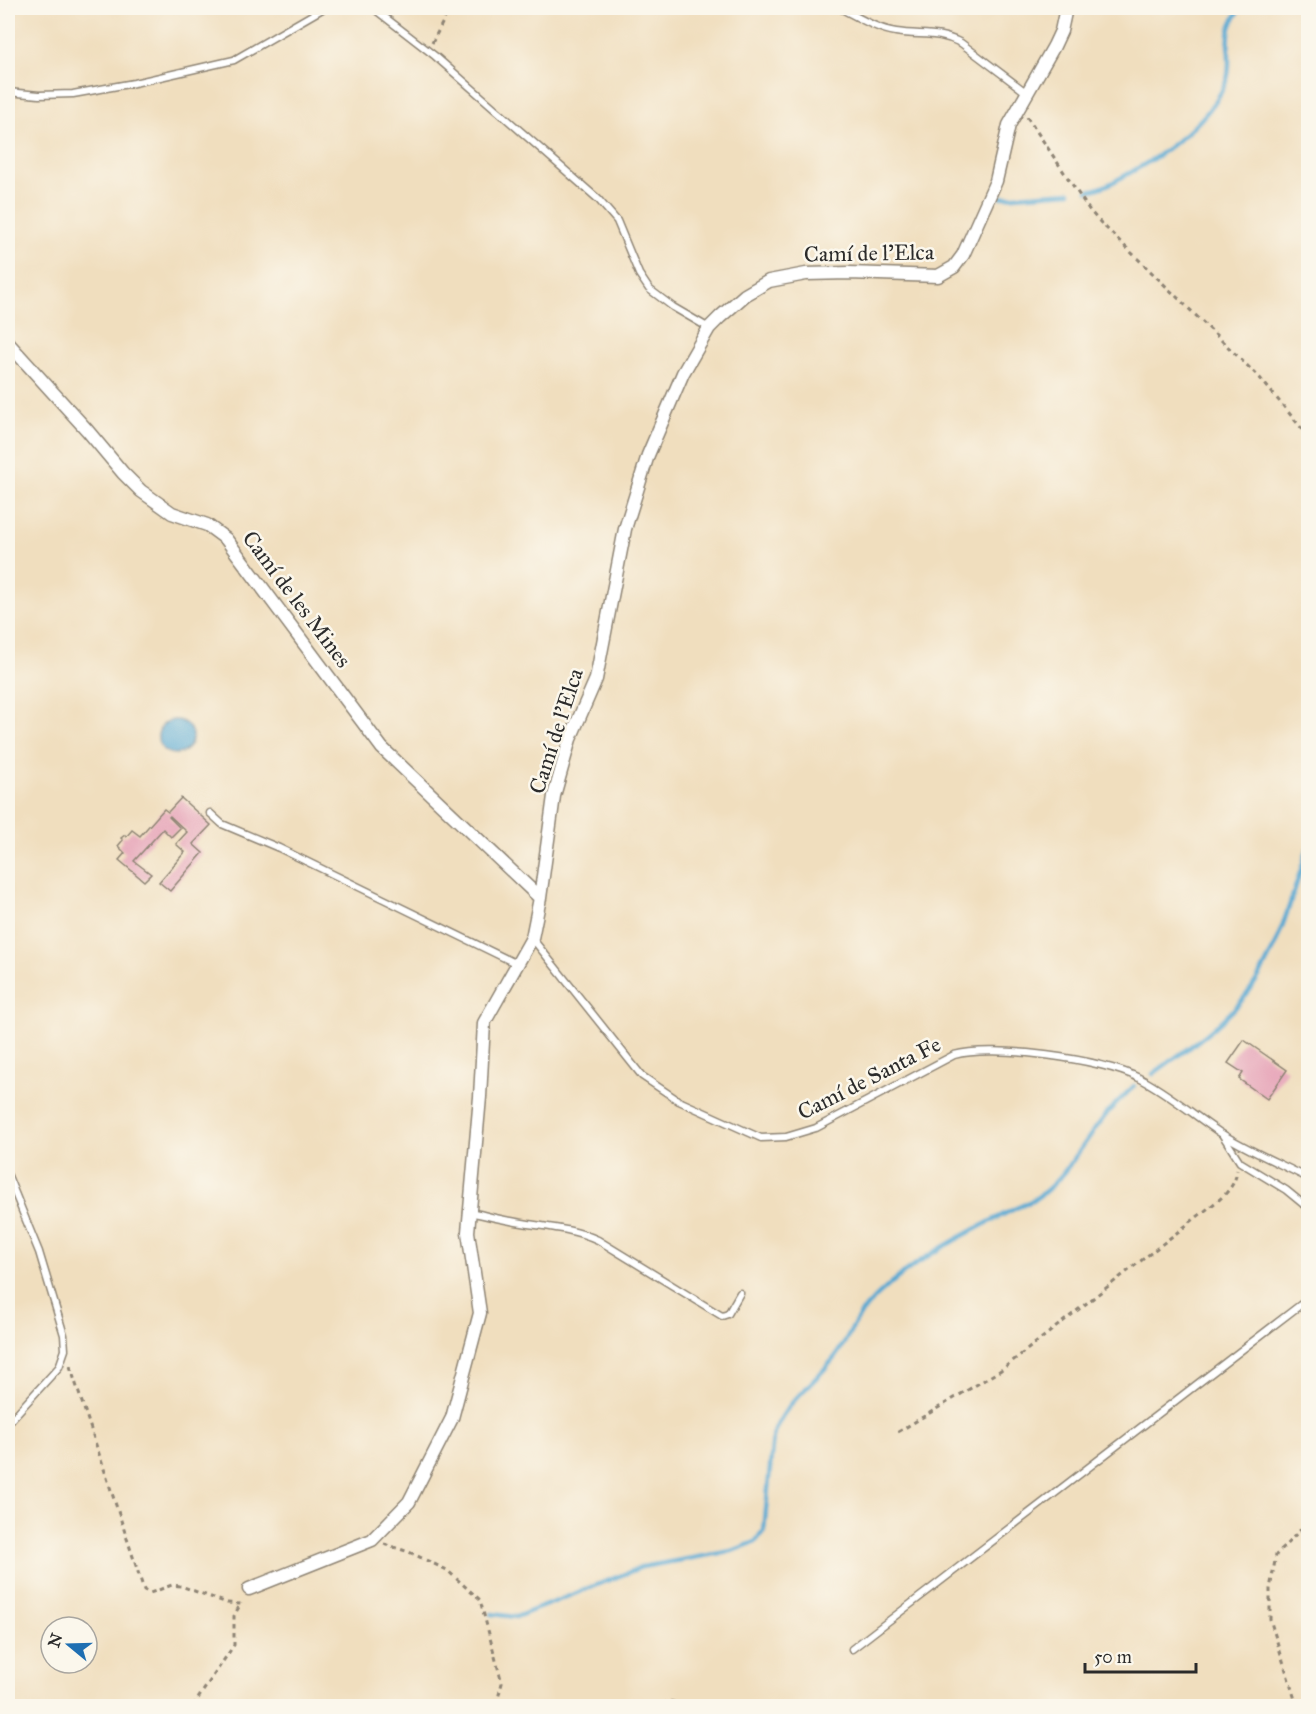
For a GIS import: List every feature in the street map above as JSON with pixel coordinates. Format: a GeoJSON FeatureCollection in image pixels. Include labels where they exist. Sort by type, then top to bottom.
{"type":"FeatureCollection","features":[{"type":"Feature","properties":{"kind":"street","name":"Camí de l'Elca"},"geometry":{"type":"LineString","coordinates":[[249,1589],[372,1540],[409,1502],[452,1418],[480,1313],[468,1232],[484,1023],[532,938],[554,796],[570,739],[596,679],[615,574],[636,490],[648,455],[683,373],[709,328],[745,295],[769,281],[785,277],[849,273],[938,276],[954,267],[963,255],[996,180],[1009,125],[1054,46],[1061,31],[1066,8]]}},
{"type":"Feature","properties":{"kind":"street","name":"Camí de les Mines"},"geometry":{"type":"LineString","coordinates":[[8,344],[141,491],[172,513],[207,525],[226,539],[382,748],[540,898]]}},
{"type":"Feature","properties":{"kind":"lane"},"geometry":{"type":"LineString","coordinates":[[8,92],[39,95],[73,94],[224,63],[234,60],[324,8]]}},
{"type":"Feature","properties":{"kind":"lane"},"geometry":{"type":"LineString","coordinates":[[373,8],[428,51],[609,211],[617,221],[639,274],[649,289],[673,307],[709,328]]}},
{"type":"Feature","properties":{"kind":"lane"},"geometry":{"type":"LineString","coordinates":[[840,8],[872,25],[896,32],[934,34],[952,38],[1027,93]]}},
{"type":"Feature","properties":{"kind":"lane"},"geometry":{"type":"LineString","coordinates":[[210,813],[222,824],[300,858],[518,964]]}},
{"type":"Feature","properties":{"kind":"lane","name":"Camí de Santa Fe"},"geometry":{"type":"LineString","coordinates":[[532,938],[642,1076],[679,1101],[761,1138],[786,1137],[816,1128],[944,1060],[965,1052],[978,1051],[1070,1058],[1125,1072],[1151,1085],[1221,1133],[1308,1178]]}},
{"type":"Feature","properties":{"kind":"lane"},"geometry":{"type":"LineString","coordinates":[[1221,1133],[1239,1162],[1286,1190],[1308,1208]]}},
{"type":"Feature","properties":{"kind":"lane"},"geometry":{"type":"LineString","coordinates":[[8,1176],[39,1252],[64,1335],[65,1350],[59,1367],[8,1423]]}},
{"type":"Feature","properties":{"kind":"lane"},"geometry":{"type":"LineString","coordinates":[[470,1212],[584,1234],[598,1240],[722,1316],[728,1314],[740,1293]]}},
{"type":"Feature","properties":{"kind":"lane"},"geometry":{"type":"LineString","coordinates":[[852,1648],[1308,1299]]}},
{"type":"Feature","properties":{"kind":"path"},"geometry":{"type":"LineString","coordinates":[[428,51],[450,8]]}},
{"type":"Feature","properties":{"kind":"path"},"geometry":{"type":"LineString","coordinates":[[1019,105],[1090,211],[1260,378],[1308,436]]}},
{"type":"Feature","properties":{"kind":"path"},"geometry":{"type":"LineString","coordinates":[[898,1432],[1001,1370],[1220,1199],[1230,1190],[1236,1177],[1237,1159]]}},
{"type":"Feature","properties":{"kind":"path"},"geometry":{"type":"LineString","coordinates":[[65,1350],[144,1590],[150,1593],[172,1585],[181,1586],[227,1603],[241,1604]]}},
{"type":"Feature","properties":{"kind":"path"},"geometry":{"type":"LineString","coordinates":[[1297,1707],[1270,1619],[1270,1589],[1276,1555],[1308,1522]]}},
{"type":"Feature","properties":{"kind":"path"},"geometry":{"type":"LineString","coordinates":[[372,1540],[409,1552],[447,1570],[480,1600],[502,1683],[496,1707]]}},
{"type":"Feature","properties":{"kind":"path"},"geometry":{"type":"LineString","coordinates":[[193,1707],[234,1646],[234,1616],[249,1589]]}},
{"type":"Feature","properties":{"kind":"path"},"geometry":{"type":"LineString","coordinates":[[653,1707],[670,1701],[686,1707]]}},
{"type":"Feature","properties":{"kind":"water"},"geometry":{"type":"Polygon","coordinates":[[[175,720],[187,725],[192,737],[187,749],[175,754],[163,749],[158,737],[163,725],[175,720]]]}},
{"type":"Feature","properties":{"kind":"building"},"geometry":{"type":"Polygon","coordinates":[[[181,798],[211,825],[193,844],[203,853],[170,891],[159,882],[185,852],[176,844],[187,832],[170,816],[180,828],[171,837],[163,829],[134,861],[151,874],[144,881],[119,860],[125,853],[118,846],[123,840],[121,838],[125,835],[126,837],[132,830],[140,836],[164,809],[168,812],[181,798]]]}},
{"type":"Feature","properties":{"kind":"building"},"geometry":{"type":"Polygon","coordinates":[[[1244,1040],[1287,1070],[1267,1099],[1239,1079],[1243,1073],[1228,1063],[1244,1040]]]}},
{"type":"Feature","properties":{"kind":"waterway"},"geometry":{"type":"LineString","coordinates":[[1088,191],[1112,183],[1170,147],[1185,135],[1210,108],[1227,79],[1230,28],[1240,8]]}},
{"type":"Feature","properties":{"kind":"waterway"},"geometry":{"type":"LineString","coordinates":[[1001,197],[1070,192]]}},
{"type":"Feature","properties":{"kind":"waterway"},"geometry":{"type":"LineString","coordinates":[[1153,1074],[1217,1025],[1250,990],[1272,952],[1308,848]]}},
{"type":"Feature","properties":{"kind":"waterway"},"geometry":{"type":"LineString","coordinates":[[492,1614],[516,1617],[642,1567],[732,1551],[755,1542],[764,1531],[773,1436],[778,1424],[791,1404],[835,1357],[864,1310],[916,1264],[1044,1193],[1065,1171],[1109,1111],[1134,1086]]}}]}
